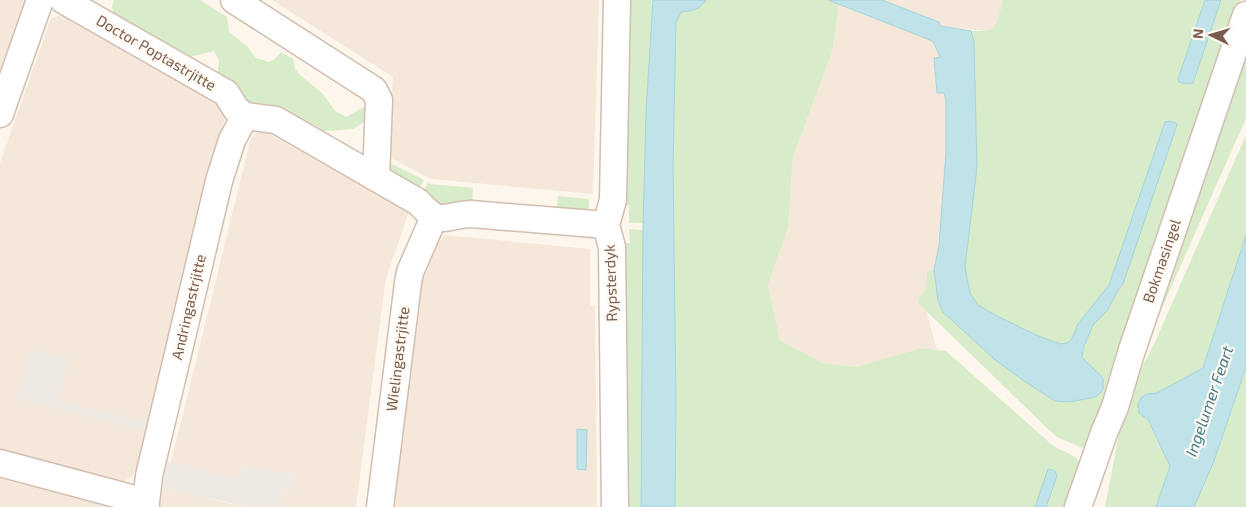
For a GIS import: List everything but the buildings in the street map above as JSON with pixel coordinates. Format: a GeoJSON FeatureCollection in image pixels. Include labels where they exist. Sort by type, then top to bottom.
{"type":"FeatureCollection","features":[{"type":"Feature","properties":{"kind":"street"},"geometry":{"type":"LineString","coordinates":[[0,114],[40,0]]}},
{"type":"Feature","properties":{"kind":"street","name":"Doctor Poptastrjitte"},"geometry":{"type":"LineString","coordinates":[[63,0],[226,93],[236,109],[244,116]]}},
{"type":"Feature","properties":{"kind":"street"},"geometry":{"type":"LineString","coordinates":[[234,0],[374,90],[379,100],[376,178]]}},
{"type":"Feature","properties":{"kind":"street","name":"Rypsterdyk"},"geometry":{"type":"LineString","coordinates":[[616,507],[612,247],[606,225],[613,200],[617,0]]}},
{"type":"Feature","properties":{"kind":"street","name":"Bokmasingel"},"geometry":{"type":"LineString","coordinates":[[1078,507],[1104,433],[1116,407],[1131,353],[1246,15]]}},
{"type":"Feature","properties":{"kind":"street"},"geometry":{"type":"LineString","coordinates":[[244,116],[276,120],[418,202],[434,217],[452,218],[471,214],[606,225]]}},
{"type":"Feature","properties":{"kind":"street","name":"Andringastrjitte"},"geometry":{"type":"LineString","coordinates":[[146,505],[148,476],[219,181],[232,140],[244,116]]}},
{"type":"Feature","properties":{"kind":"street","name":"Wielingastrjitte"},"geometry":{"type":"LineString","coordinates":[[380,507],[410,272],[434,217]]}},
{"type":"Feature","properties":{"kind":"street"},"geometry":{"type":"LineString","coordinates":[[0,464],[146,505]]}},
{"type":"Feature","properties":{"kind":"shaded area"},"geometry":{"type":"Polygon","coordinates":[[[0,0],[29,0],[0,81],[0,0]]]}},
{"type":"Feature","properties":{"kind":"shaded area"},"geometry":{"type":"Polygon","coordinates":[[[272,0],[599,0],[593,194],[431,179],[387,156],[393,77],[272,0]]]}},
{"type":"Feature","properties":{"kind":"shaded area"},"geometry":{"type":"Polygon","coordinates":[[[882,0],[1003,0],[997,22],[992,29],[985,31],[940,26],[882,0]]]}},
{"type":"Feature","properties":{"kind":"shaded area"},"geometry":{"type":"Polygon","coordinates":[[[839,4],[934,43],[940,58],[934,59],[937,93],[944,93],[946,101],[946,152],[939,246],[934,269],[927,272],[926,288],[917,302],[926,310],[937,350],[921,348],[857,367],[822,363],[780,340],[768,285],[788,228],[793,157],[832,52],[839,4]]]}},
{"type":"Feature","properties":{"kind":"shaded area"},"geometry":{"type":"Polygon","coordinates":[[[60,15],[217,103],[225,114],[212,158],[149,423],[59,401],[17,399],[147,431],[137,469],[131,477],[122,482],[0,450],[0,163],[50,21],[52,18],[60,15]]]}},
{"type":"Feature","properties":{"kind":"shaded area"},"geometry":{"type":"Polygon","coordinates":[[[257,133],[270,134],[409,212],[385,284],[356,507],[281,507],[283,490],[292,491],[294,474],[242,466],[239,480],[171,462],[251,138],[257,133]]]}},
{"type":"Feature","properties":{"kind":"shaded area"},"geometry":{"type":"Polygon","coordinates":[[[444,235],[590,249],[590,306],[595,306],[597,507],[393,507],[423,279],[438,243],[444,235]]]}},
{"type":"Feature","properties":{"kind":"shaded area"},"geometry":{"type":"Polygon","coordinates":[[[29,348],[70,358],[59,401],[149,423],[147,431],[16,399],[29,348]]]}},
{"type":"Feature","properties":{"kind":"shaded area"},"geometry":{"type":"Polygon","coordinates":[[[167,461],[239,480],[241,466],[294,474],[292,491],[283,490],[281,507],[249,507],[162,488],[167,461]]]}},
{"type":"Feature","properties":{"kind":"shaded area"},"geometry":{"type":"Polygon","coordinates":[[[0,478],[110,507],[0,507],[0,478]]]}},
{"type":"Feature","properties":{"kind":"shaded area"},"geometry":{"type":"Polygon","coordinates":[[[162,488],[232,504],[249,507],[161,507],[162,488]]]}},
{"type":"Feature","properties":{"kind":"green space"},"geometry":{"type":"Polygon","coordinates":[[[114,0],[200,0],[227,17],[229,32],[248,47],[256,58],[269,62],[275,59],[281,52],[293,59],[295,69],[323,94],[335,111],[346,117],[368,105],[369,119],[353,129],[324,131],[309,122],[261,112],[217,79],[219,60],[214,51],[181,59],[114,15],[112,6],[114,0]]]}},
{"type":"Feature","properties":{"kind":"green space"},"geometry":{"type":"Polygon","coordinates":[[[625,0],[653,0],[646,112],[643,223],[629,223],[629,205],[621,205],[625,0]]]}},
{"type":"Feature","properties":{"kind":"green space"},"geometry":{"type":"Polygon","coordinates":[[[706,0],[828,0],[839,4],[832,52],[793,157],[788,228],[768,285],[780,340],[822,363],[856,367],[921,348],[946,351],[1050,443],[1074,456],[1079,461],[1081,465],[1069,507],[1046,507],[1056,476],[1039,498],[1035,507],[675,507],[676,400],[673,167],[676,22],[681,12],[698,8],[706,0]]]}},
{"type":"Feature","properties":{"kind":"green space"},"geometry":{"type":"Polygon","coordinates":[[[1003,0],[1205,0],[1178,79],[1190,84],[1193,83],[1221,0],[1241,0],[1121,351],[1118,379],[1086,447],[1083,448],[1057,437],[1049,430],[917,302],[926,288],[927,272],[934,269],[938,301],[943,312],[965,331],[1069,402],[1096,397],[1103,390],[1103,378],[1082,356],[1093,325],[1107,311],[1123,284],[1120,254],[1109,285],[1078,324],[1072,339],[1067,343],[1060,344],[1036,335],[999,317],[978,305],[970,293],[965,267],[977,167],[974,42],[971,31],[992,29],[997,22],[1003,0]]]}},
{"type":"Feature","properties":{"kind":"green space"},"geometry":{"type":"Polygon","coordinates":[[[1246,51],[1246,118],[1150,335],[1246,51]]]}},
{"type":"Feature","properties":{"kind":"green space"},"geometry":{"type":"Polygon","coordinates":[[[1246,135],[1246,235],[1203,368],[1157,393],[1146,394],[1138,404],[1139,413],[1147,420],[1170,466],[1156,507],[1105,507],[1119,434],[1140,371],[1155,342],[1246,135]]]}},
{"type":"Feature","properties":{"kind":"green space"},"geometry":{"type":"Polygon","coordinates":[[[382,159],[424,180],[417,192],[387,174],[382,159]]]}},
{"type":"Feature","properties":{"kind":"green space"},"geometry":{"type":"Polygon","coordinates":[[[428,183],[473,188],[472,206],[450,211],[421,194],[428,183]]]}},
{"type":"Feature","properties":{"kind":"green space"},"geometry":{"type":"Polygon","coordinates":[[[558,196],[589,199],[589,211],[556,214],[558,196]]]}},
{"type":"Feature","properties":{"kind":"green space"},"geometry":{"type":"Polygon","coordinates":[[[629,229],[643,230],[641,507],[623,507],[620,243],[630,243],[629,229]]]}},
{"type":"Feature","properties":{"kind":"green space"},"geometry":{"type":"Polygon","coordinates":[[[1246,367],[1246,507],[1194,507],[1214,461],[1246,367]]]}},
{"type":"Feature","properties":{"kind":"water"},"geometry":{"type":"Polygon","coordinates":[[[653,0],[706,0],[698,8],[681,12],[676,22],[673,167],[676,400],[675,507],[641,507],[643,226],[646,112],[653,0]]]}},
{"type":"Feature","properties":{"kind":"water"},"geometry":{"type":"Polygon","coordinates":[[[828,0],[882,0],[939,22],[940,26],[971,31],[974,42],[977,167],[965,267],[970,293],[978,305],[999,317],[1060,344],[1067,343],[1072,339],[1078,324],[1109,285],[1165,122],[1176,123],[1177,125],[1123,284],[1107,311],[1093,325],[1084,346],[1082,357],[1103,378],[1103,390],[1096,397],[1069,402],[1055,401],[994,359],[943,312],[938,301],[934,269],[939,246],[946,152],[946,101],[944,93],[937,93],[934,58],[940,57],[934,43],[930,40],[828,0]]]}},
{"type":"Feature","properties":{"kind":"water"},"geometry":{"type":"Polygon","coordinates":[[[1205,0],[1221,0],[1193,83],[1186,84],[1179,82],[1178,79],[1205,0]]]}},
{"type":"Feature","properties":{"kind":"water","name":"Ingelumer Feart"},"geometry":{"type":"Polygon","coordinates":[[[1246,235],[1246,367],[1214,461],[1194,507],[1156,507],[1170,466],[1148,420],[1139,413],[1138,404],[1146,394],[1157,393],[1203,368],[1246,235]]]}},
{"type":"Feature","properties":{"kind":"water"},"geometry":{"type":"Polygon","coordinates":[[[577,429],[587,430],[586,470],[577,469],[577,429]]]}},
{"type":"Feature","properties":{"kind":"water"},"geometry":{"type":"Polygon","coordinates":[[[1048,469],[1055,471],[1057,476],[1046,507],[1035,507],[1048,469]]]}}]}
